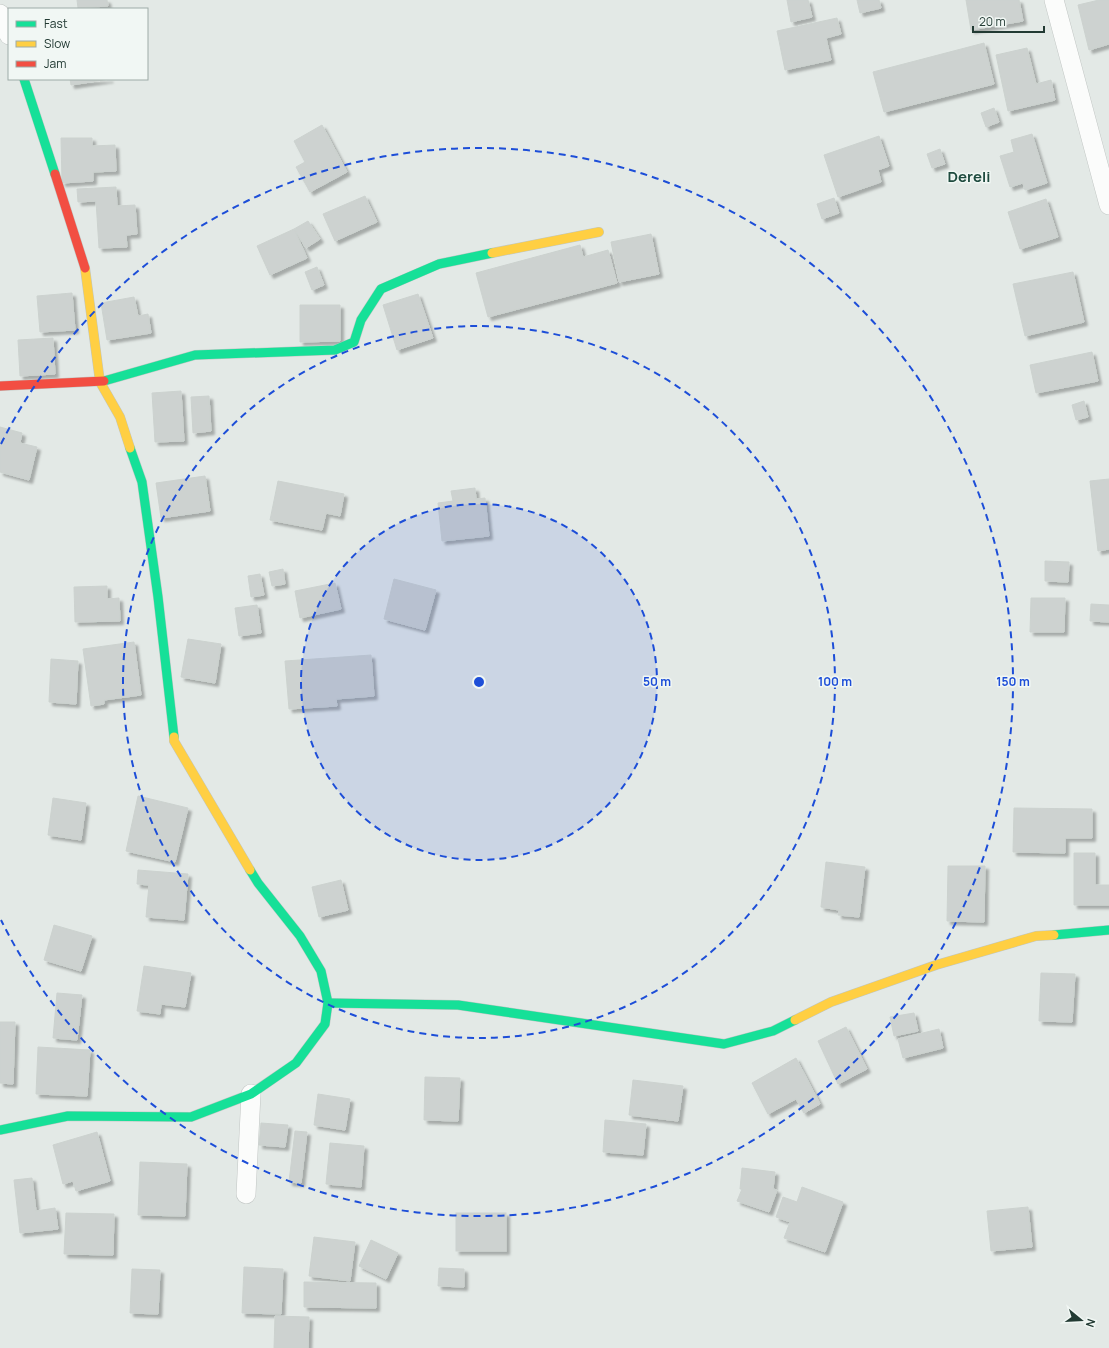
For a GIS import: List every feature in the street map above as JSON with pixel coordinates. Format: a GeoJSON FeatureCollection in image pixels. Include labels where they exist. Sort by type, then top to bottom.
{"type":"FeatureCollection","features":[{"type":"Feature","properties":{"kind":"street"},"geometry":{"type":"LineString","coordinates":[[1054,0],[1109,205]]}},
{"type":"Feature","properties":{"kind":"street"},"geometry":{"type":"LineString","coordinates":[[0,14],[8,33]]}},
{"type":"Feature","properties":{"kind":"street"},"geometry":{"type":"LineString","coordinates":[[0,1130],[68,1116],[191,1117],[251,1094],[296,1063],[325,1024],[328,1003],[321,971],[300,936],[258,883],[174,741],[158,597],[142,482],[120,417],[100,382],[86,271],[24,80]]}},
{"type":"Feature","properties":{"kind":"street"},"geometry":{"type":"LineString","coordinates":[[0,386],[100,382],[195,355],[335,350],[354,342],[361,320],[381,289],[439,264],[599,232]]}},
{"type":"Feature","properties":{"kind":"street"},"geometry":{"type":"LineString","coordinates":[[328,1003],[458,1005],[724,1044],[773,1031],[831,1002],[936,965],[1036,936],[1109,930]]}},
{"type":"Feature","properties":{"kind":"street"},"geometry":{"type":"LineString","coordinates":[[246,1194],[251,1094]]}},
{"type":"Feature","properties":{"kind":"building"},"geometry":{"type":"Polygon","coordinates":[[[77,0],[107,0],[108,6],[78,8],[77,0]]]}},
{"type":"Feature","properties":{"kind":"building"},"geometry":{"type":"Polygon","coordinates":[[[787,0],[808,0],[812,17],[791,22],[787,0]]]}},
{"type":"Feature","properties":{"kind":"building"},"geometry":{"type":"Polygon","coordinates":[[[857,0],[879,0],[881,8],[860,13],[857,0]]]}},
{"type":"Feature","properties":{"kind":"building"},"geometry":{"type":"Polygon","coordinates":[[[966,0],[1019,0],[1023,21],[971,30],[966,0]]]}},
{"type":"Feature","properties":{"kind":"building"},"geometry":{"type":"Polygon","coordinates":[[[1099,0],[1109,0],[1109,44],[1089,50],[1078,5],[1099,0]]]}},
{"type":"Feature","properties":{"kind":"building"},"geometry":{"type":"Polygon","coordinates":[[[837,18],[841,34],[826,38],[831,60],[785,70],[777,31],[837,18]]]}},
{"type":"Feature","properties":{"kind":"building"},"geometry":{"type":"Polygon","coordinates":[[[984,43],[994,84],[884,112],[873,72],[984,43]]]}},
{"type":"Feature","properties":{"kind":"building"},"geometry":{"type":"Polygon","coordinates":[[[1027,48],[1036,84],[1051,80],[1055,100],[1008,111],[996,55],[1027,48]]]}},
{"type":"Feature","properties":{"kind":"building"},"geometry":{"type":"Polygon","coordinates":[[[70,80],[104,80],[71,85],[70,80]]]}},
{"type":"Feature","properties":{"kind":"building"},"geometry":{"type":"Polygon","coordinates":[[[994,108],[999,122],[986,127],[981,113],[994,108]]]}},
{"type":"Feature","properties":{"kind":"building"},"geometry":{"type":"Polygon","coordinates":[[[322,125],[347,172],[310,192],[296,167],[305,162],[294,141],[322,125]]]}},
{"type":"Feature","properties":{"kind":"building"},"geometry":{"type":"Polygon","coordinates":[[[1032,134],[1047,183],[1025,190],[1023,183],[1010,187],[1000,156],[1014,152],[1011,140],[1032,134]]]}},
{"type":"Feature","properties":{"kind":"building"},"geometry":{"type":"Polygon","coordinates":[[[879,136],[889,166],[878,170],[881,182],[838,197],[824,155],[879,136]]]}},
{"type":"Feature","properties":{"kind":"building"},"geometry":{"type":"Polygon","coordinates":[[[61,138],[92,138],[92,146],[115,145],[116,171],[93,172],[93,181],[62,183],[61,138]]]}},
{"type":"Feature","properties":{"kind":"building"},"geometry":{"type":"Polygon","coordinates":[[[940,149],[945,164],[932,168],[927,154],[940,149]]]}},
{"type":"Feature","properties":{"kind":"building"},"geometry":{"type":"Polygon","coordinates":[[[116,187],[117,206],[135,205],[137,234],[126,235],[127,247],[99,248],[96,201],[78,202],[77,189],[116,187]]]}},
{"type":"Feature","properties":{"kind":"building"},"geometry":{"type":"Polygon","coordinates":[[[365,196],[377,222],[335,241],[323,214],[365,196]]]}},
{"type":"Feature","properties":{"kind":"building"},"geometry":{"type":"Polygon","coordinates":[[[834,198],[839,213],[822,219],[817,204],[834,198]]]}},
{"type":"Feature","properties":{"kind":"building"},"geometry":{"type":"Polygon","coordinates":[[[1046,199],[1058,237],[1020,249],[1008,212],[1046,199]]]}},
{"type":"Feature","properties":{"kind":"building"},"geometry":{"type":"Polygon","coordinates":[[[308,221],[320,239],[306,248],[294,229],[308,221]]]}},
{"type":"Feature","properties":{"kind":"building"},"geometry":{"type":"Polygon","coordinates":[[[294,229],[307,258],[270,275],[257,246],[294,229]]]}},
{"type":"Feature","properties":{"kind":"building"},"geometry":{"type":"Polygon","coordinates":[[[651,234],[659,274],[619,282],[611,242],[651,234]]]}},
{"type":"Feature","properties":{"kind":"building"},"geometry":{"type":"Polygon","coordinates":[[[580,245],[583,257],[608,250],[617,283],[488,317],[476,273],[580,245]]]}},
{"type":"Feature","properties":{"kind":"building"},"geometry":{"type":"Polygon","coordinates":[[[317,267],[324,285],[312,290],[305,272],[317,267]]]}},
{"type":"Feature","properties":{"kind":"building"},"geometry":{"type":"Polygon","coordinates":[[[1073,272],[1084,322],[1025,336],[1013,284],[1073,272]]]}},
{"type":"Feature","properties":{"kind":"building"},"geometry":{"type":"Polygon","coordinates":[[[72,293],[75,330],[40,332],[37,296],[72,293]]]}},
{"type":"Feature","properties":{"kind":"building"},"geometry":{"type":"Polygon","coordinates":[[[418,294],[433,338],[397,350],[383,305],[418,294]]]}},
{"type":"Feature","properties":{"kind":"building"},"geometry":{"type":"Polygon","coordinates":[[[134,297],[138,316],[148,314],[151,333],[107,340],[101,303],[134,297]]]}},
{"type":"Feature","properties":{"kind":"building"},"geometry":{"type":"Polygon","coordinates":[[[300,305],[340,305],[340,341],[300,342],[300,305]]]}},
{"type":"Feature","properties":{"kind":"building"},"geometry":{"type":"Polygon","coordinates":[[[53,338],[55,374],[20,376],[18,340],[53,338]]]}},
{"type":"Feature","properties":{"kind":"building"},"geometry":{"type":"Polygon","coordinates":[[[1092,352],[1098,381],[1036,393],[1030,365],[1092,352]]]}},
{"type":"Feature","properties":{"kind":"building"},"geometry":{"type":"Polygon","coordinates":[[[181,391],[184,441],[155,442],[152,393],[181,391]]]}},
{"type":"Feature","properties":{"kind":"building"},"geometry":{"type":"Polygon","coordinates":[[[209,396],[211,431],[193,433],[191,397],[209,396]]]}},
{"type":"Feature","properties":{"kind":"building"},"geometry":{"type":"Polygon","coordinates":[[[1084,401],[1088,417],[1076,420],[1072,405],[1084,401]]]}},
{"type":"Feature","properties":{"kind":"building"},"geometry":{"type":"Polygon","coordinates":[[[0,427],[22,433],[20,443],[37,447],[29,480],[0,472],[0,427]]]}},
{"type":"Feature","properties":{"kind":"building"},"geometry":{"type":"Polygon","coordinates":[[[205,476],[210,511],[161,518],[156,483],[205,476]]]}},
{"type":"Feature","properties":{"kind":"building"},"geometry":{"type":"Polygon","coordinates":[[[1109,479],[1109,549],[1098,551],[1090,481],[1109,479]]]}},
{"type":"Feature","properties":{"kind":"building"},"geometry":{"type":"Polygon","coordinates":[[[278,481],[344,494],[340,516],[326,513],[322,530],[270,520],[278,481]]]}},
{"type":"Feature","properties":{"kind":"building"},"geometry":{"type":"Polygon","coordinates":[[[475,488],[476,499],[485,498],[489,536],[442,541],[438,503],[453,501],[451,491],[475,488]]]}},
{"type":"Feature","properties":{"kind":"building"},"geometry":{"type":"Polygon","coordinates":[[[1045,561],[1069,562],[1068,582],[1045,581],[1045,561]]]}},
{"type":"Feature","properties":{"kind":"building"},"geometry":{"type":"Polygon","coordinates":[[[283,569],[285,584],[272,586],[269,572],[283,569]]]}},
{"type":"Feature","properties":{"kind":"building"},"geometry":{"type":"Polygon","coordinates":[[[260,574],[264,595],[251,597],[248,576],[260,574]]]}},
{"type":"Feature","properties":{"kind":"building"},"geometry":{"type":"Polygon","coordinates":[[[394,579],[436,590],[425,630],[384,619],[394,579]]]}},
{"type":"Feature","properties":{"kind":"building"},"geometry":{"type":"Polygon","coordinates":[[[335,583],[341,609],[300,618],[295,591],[335,583]]]}},
{"type":"Feature","properties":{"kind":"building"},"geometry":{"type":"Polygon","coordinates":[[[107,586],[107,599],[119,598],[120,621],[75,622],[74,587],[107,586]]]}},
{"type":"Feature","properties":{"kind":"building"},"geometry":{"type":"Polygon","coordinates":[[[1031,598],[1065,598],[1064,632],[1030,632],[1031,598]]]}},
{"type":"Feature","properties":{"kind":"building"},"geometry":{"type":"Polygon","coordinates":[[[1091,604],[1109,605],[1109,622],[1090,621],[1091,604]]]}},
{"type":"Feature","properties":{"kind":"building"},"geometry":{"type":"Polygon","coordinates":[[[257,605],[261,633],[239,636],[235,608],[257,605]]]}},
{"type":"Feature","properties":{"kind":"building"},"geometry":{"type":"Polygon","coordinates":[[[188,639],[221,644],[215,683],[181,677],[188,639]]]}},
{"type":"Feature","properties":{"kind":"building"},"geometry":{"type":"Polygon","coordinates":[[[134,642],[141,695],[104,700],[104,704],[91,706],[83,649],[134,642]]]}},
{"type":"Feature","properties":{"kind":"building"},"geometry":{"type":"Polygon","coordinates":[[[371,655],[374,696],[336,699],[337,706],[289,709],[285,661],[371,655]]]}},
{"type":"Feature","properties":{"kind":"building"},"geometry":{"type":"Polygon","coordinates":[[[51,659],[78,661],[76,704],[49,702],[51,659]]]}},
{"type":"Feature","properties":{"kind":"building"},"geometry":{"type":"Polygon","coordinates":[[[138,796],[188,808],[175,862],[126,851],[138,796]]]}},
{"type":"Feature","properties":{"kind":"building"},"geometry":{"type":"Polygon","coordinates":[[[53,798],[86,803],[81,840],[48,835],[53,798]]]}},
{"type":"Feature","properties":{"kind":"building"},"geometry":{"type":"Polygon","coordinates":[[[1014,808],[1092,809],[1092,838],[1065,838],[1065,853],[1013,852],[1014,808]]]}},
{"type":"Feature","properties":{"kind":"building"},"geometry":{"type":"Polygon","coordinates":[[[1074,853],[1095,853],[1095,885],[1109,885],[1109,905],[1074,905],[1074,853]]]}},
{"type":"Feature","properties":{"kind":"building"},"geometry":{"type":"Polygon","coordinates":[[[826,862],[865,867],[859,917],[838,915],[839,910],[821,907],[826,862]]]}},
{"type":"Feature","properties":{"kind":"building"},"geometry":{"type":"Polygon","coordinates":[[[948,866],[985,866],[984,922],[947,921],[948,866]]]}},
{"type":"Feature","properties":{"kind":"building"},"geometry":{"type":"Polygon","coordinates":[[[138,870],[188,874],[184,920],[146,917],[149,885],[137,884],[138,870]]]}},
{"type":"Feature","properties":{"kind":"building"},"geometry":{"type":"Polygon","coordinates":[[[341,880],[348,910],[319,917],[312,887],[341,880]]]}},
{"type":"Feature","properties":{"kind":"building"},"geometry":{"type":"Polygon","coordinates":[[[54,925],[92,936],[81,971],[44,960],[54,925]]]}},
{"type":"Feature","properties":{"kind":"building"},"geometry":{"type":"Polygon","coordinates":[[[144,966],[191,973],[185,1007],[161,1004],[160,1014],[137,1011],[144,966]]]}},
{"type":"Feature","properties":{"kind":"building"},"geometry":{"type":"Polygon","coordinates":[[[1041,973],[1075,974],[1072,1022],[1039,1021],[1041,973]]]}},
{"type":"Feature","properties":{"kind":"building"},"geometry":{"type":"Polygon","coordinates":[[[57,993],[82,995],[77,1040],[53,1038],[57,993]]]}},
{"type":"Feature","properties":{"kind":"building"},"geometry":{"type":"Polygon","coordinates":[[[914,1013],[918,1031],[894,1036],[890,1017],[914,1013]]]}},
{"type":"Feature","properties":{"kind":"building"},"geometry":{"type":"Polygon","coordinates":[[[0,1022],[15,1022],[13,1084],[0,1083],[0,1022]]]}},
{"type":"Feature","properties":{"kind":"building"},"geometry":{"type":"Polygon","coordinates":[[[846,1027],[867,1069],[838,1084],[818,1041],[846,1027]]]}},
{"type":"Feature","properties":{"kind":"building"},"geometry":{"type":"Polygon","coordinates":[[[939,1029],[943,1048],[903,1058],[898,1039],[939,1029]]]}},
{"type":"Feature","properties":{"kind":"building"},"geometry":{"type":"Polygon","coordinates":[[[38,1047],[90,1050],[87,1096],[36,1094],[38,1047]]]}},
{"type":"Feature","properties":{"kind":"building"},"geometry":{"type":"Polygon","coordinates":[[[796,1058],[820,1104],[804,1113],[796,1099],[768,1114],[752,1083],[796,1058]]]}},
{"type":"Feature","properties":{"kind":"building"},"geometry":{"type":"Polygon","coordinates":[[[425,1077],[460,1078],[458,1121],[424,1120],[425,1077]]]}},
{"type":"Feature","properties":{"kind":"building"},"geometry":{"type":"Polygon","coordinates":[[[633,1080],[683,1086],[678,1121],[629,1115],[633,1080]]]}},
{"type":"Feature","properties":{"kind":"building"},"geometry":{"type":"Polygon","coordinates":[[[318,1094],[350,1099],[345,1130],[314,1125],[318,1094]]]}},
{"type":"Feature","properties":{"kind":"building"},"geometry":{"type":"Polygon","coordinates":[[[605,1120],[646,1124],[643,1155],[603,1152],[605,1120]]]}},
{"type":"Feature","properties":{"kind":"building"},"geometry":{"type":"Polygon","coordinates":[[[261,1123],[288,1125],[285,1147],[259,1145],[261,1123]]]}},
{"type":"Feature","properties":{"kind":"building"},"geometry":{"type":"Polygon","coordinates":[[[295,1131],[307,1132],[301,1183],[289,1182],[295,1131]]]}},
{"type":"Feature","properties":{"kind":"building"},"geometry":{"type":"Polygon","coordinates":[[[97,1132],[110,1181],[76,1191],[73,1181],[63,1184],[53,1145],[97,1132]]]}},
{"type":"Feature","properties":{"kind":"building"},"geometry":{"type":"Polygon","coordinates":[[[330,1143],[364,1146],[361,1187],[326,1184],[330,1143]]]}},
{"type":"Feature","properties":{"kind":"building"},"geometry":{"type":"Polygon","coordinates":[[[140,1162],[187,1164],[185,1216],[138,1215],[140,1162]]]}},
{"type":"Feature","properties":{"kind":"building"},"geometry":{"type":"Polygon","coordinates":[[[742,1168],[775,1172],[773,1189],[777,1190],[769,1212],[737,1201],[742,1189],[740,1189],[742,1168]]]}},
{"type":"Feature","properties":{"kind":"building"},"geometry":{"type":"Polygon","coordinates":[[[32,1178],[36,1211],[55,1208],[58,1229],[20,1233],[14,1180],[32,1178]]]}},
{"type":"Feature","properties":{"kind":"building"},"geometry":{"type":"Polygon","coordinates":[[[802,1187],[843,1202],[825,1252],[784,1238],[790,1222],[776,1217],[783,1197],[797,1202],[802,1187]]]}},
{"type":"Feature","properties":{"kind":"building"},"geometry":{"type":"Polygon","coordinates":[[[1028,1207],[1032,1247],[991,1251],[987,1211],[1028,1207]]]}},
{"type":"Feature","properties":{"kind":"building"},"geometry":{"type":"Polygon","coordinates":[[[66,1213],[114,1214],[113,1255],[64,1254],[66,1213]]]}},
{"type":"Feature","properties":{"kind":"building"},"geometry":{"type":"Polygon","coordinates":[[[456,1213],[506,1213],[506,1251],[456,1251],[456,1213]]]}},
{"type":"Feature","properties":{"kind":"building"},"geometry":{"type":"Polygon","coordinates":[[[314,1237],[355,1242],[350,1281],[309,1276],[314,1237]]]}},
{"type":"Feature","properties":{"kind":"building"},"geometry":{"type":"Polygon","coordinates":[[[371,1240],[398,1253],[386,1279],[359,1266],[371,1240]]]}},
{"type":"Feature","properties":{"kind":"building"},"geometry":{"type":"Polygon","coordinates":[[[244,1267],[283,1269],[281,1314],[242,1313],[244,1267]]]}},
{"type":"Feature","properties":{"kind":"building"},"geometry":{"type":"Polygon","coordinates":[[[439,1268],[464,1269],[464,1287],[438,1286],[439,1268]]]}},
{"type":"Feature","properties":{"kind":"building"},"geometry":{"type":"Polygon","coordinates":[[[132,1269],[160,1270],[158,1314],[130,1313],[132,1269]]]}},
{"type":"Feature","properties":{"kind":"building"},"geometry":{"type":"Polygon","coordinates":[[[304,1282],[376,1283],[376,1308],[304,1307],[304,1282]]]}},
{"type":"Feature","properties":{"kind":"building"},"geometry":{"type":"Polygon","coordinates":[[[275,1316],[309,1317],[308,1348],[274,1348],[275,1316]]]}},
{"type":"Feature","properties":{"kind":"traffic: fast"},"geometry":{"type":"LineString","coordinates":[[24,80],[55,174]]}},
{"type":"Feature","properties":{"kind":"traffic: fast"},"geometry":{"type":"LineString","coordinates":[[104,381],[195,355],[335,350],[354,342],[361,320],[381,289],[439,264],[492,253]]}},
{"type":"Feature","properties":{"kind":"traffic: fast"},"geometry":{"type":"LineString","coordinates":[[130,448],[142,482],[158,597],[174,737]]}},
{"type":"Feature","properties":{"kind":"traffic: fast"},"geometry":{"type":"LineString","coordinates":[[0,1130],[68,1116],[191,1117],[251,1094],[296,1063],[325,1024],[328,1003],[321,971],[300,936],[258,883],[250,870]]}},
{"type":"Feature","properties":{"kind":"traffic: fast"},"geometry":{"type":"LineString","coordinates":[[1054,935],[1109,930]]}},
{"type":"Feature","properties":{"kind":"traffic: fast"},"geometry":{"type":"LineString","coordinates":[[328,1003],[458,1005],[724,1044],[773,1031],[795,1020]]}},
{"type":"Feature","properties":{"kind":"traffic: slow"},"geometry":{"type":"LineString","coordinates":[[492,253],[599,232]]}},
{"type":"Feature","properties":{"kind":"traffic: slow"},"geometry":{"type":"LineString","coordinates":[[85,268],[100,382],[120,417],[130,448]]}},
{"type":"Feature","properties":{"kind":"traffic: slow"},"geometry":{"type":"LineString","coordinates":[[174,737],[174,741],[250,870]]}},
{"type":"Feature","properties":{"kind":"traffic: slow"},"geometry":{"type":"LineString","coordinates":[[795,1020],[831,1002],[936,965],[1036,936],[1054,935]]}},
{"type":"Feature","properties":{"kind":"traffic: jam"},"geometry":{"type":"LineString","coordinates":[[55,174],[85,268]]}},
{"type":"Feature","properties":{"kind":"traffic: jam"},"geometry":{"type":"LineString","coordinates":[[0,386],[104,381]]}},
{"type":"Feature","properties":{"kind":"district","name":"Dereli"},"geometry":{"type":"Point","coordinates":[969,176]}}]}
